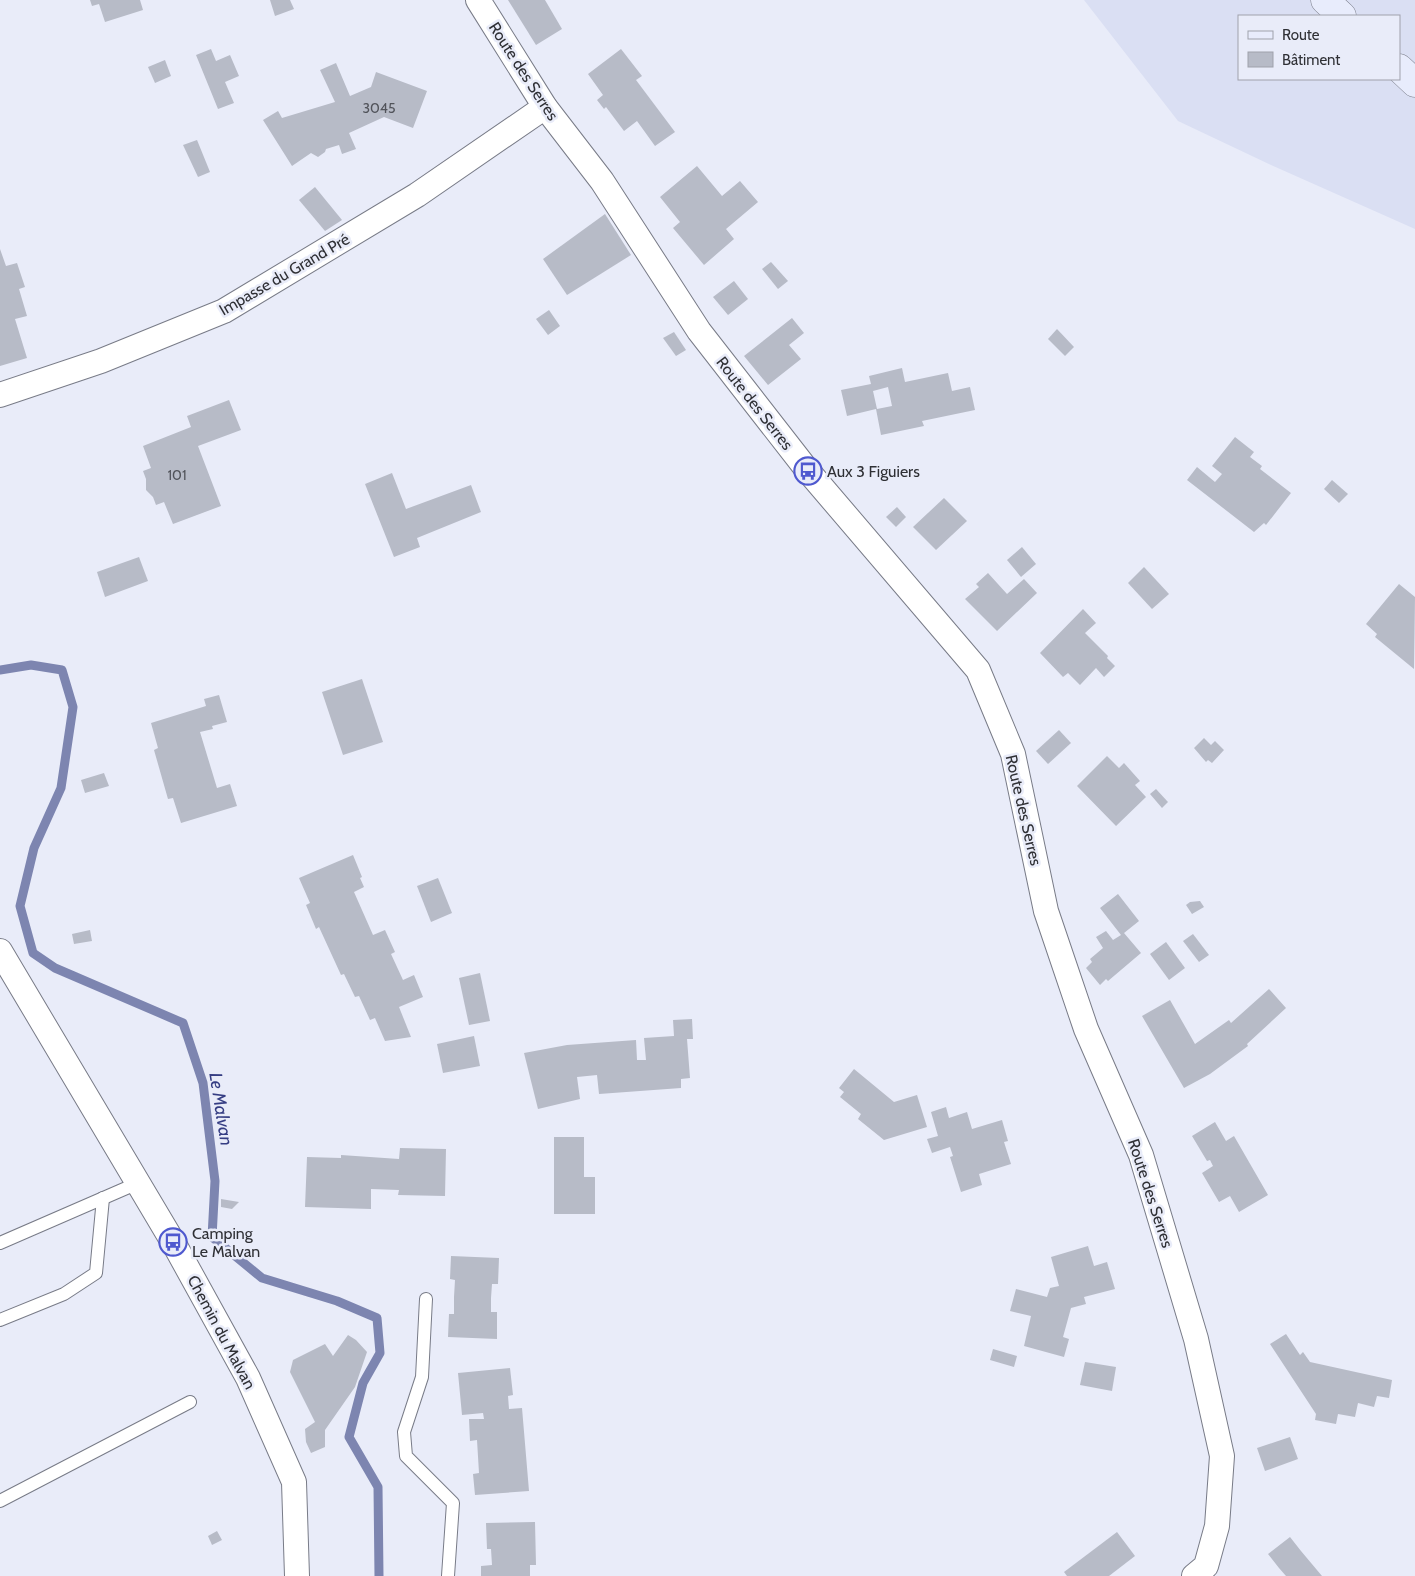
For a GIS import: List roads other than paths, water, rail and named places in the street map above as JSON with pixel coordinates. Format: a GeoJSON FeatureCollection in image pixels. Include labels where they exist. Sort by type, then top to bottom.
{"type":"FeatureCollection","features":[{"type":"Feature","properties":{"kind":"main road"},"geometry":{"type":"LineString","coordinates":[[1324,0],[1341,15]]}},
{"type":"Feature","properties":{"kind":"main road"},"geometry":{"type":"LineString","coordinates":[[1400,69],[1415,82]]}},
{"type":"Feature","properties":{"kind":"street","name":"Route des Serres"},"geometry":{"type":"LineString","coordinates":[[478,0],[545,107],[602,181],[699,331],[808,471],[978,670],[1013,754],[1046,911],[1086,1029],[1141,1155],[1196,1339],[1222,1456],[1217,1526],[1206,1566],[1194,1576]]}},
{"type":"Feature","properties":{"kind":"street","name":"Impasse du Grand Pré"},"geometry":{"type":"LineString","coordinates":[[0,395],[101,361],[224,311],[417,195],[545,107]]}},
{"type":"Feature","properties":{"kind":"street","name":"Chemin du Malvan"},"geometry":{"type":"LineString","coordinates":[[0,951],[173,1242],[248,1378],[294,1482],[297,1576]]}},
{"type":"Feature","properties":{"kind":"lane"},"geometry":{"type":"LineString","coordinates":[[0,1243],[138,1183]]}},
{"type":"Feature","properties":{"kind":"lane"},"geometry":{"type":"LineString","coordinates":[[0,1320],[64,1294],[96,1273],[104,1198]]}},
{"type":"Feature","properties":{"kind":"lane"},"geometry":{"type":"LineString","coordinates":[[426,1299],[422,1378],[404,1432],[406,1456],[453,1504],[448,1576]]}},
{"type":"Feature","properties":{"kind":"lane"},"geometry":{"type":"LineString","coordinates":[[0,1501],[190,1402]]}},
{"type":"Feature","properties":{"kind":"waterway","name":"Le Malvan"},"geometry":{"type":"LineString","coordinates":[[0,670],[31,665],[62,670],[73,707],[61,788],[34,848],[20,906],[33,953],[55,968],[183,1023],[203,1083],[215,1181],[212,1237],[262,1278],[337,1301],[377,1318],[380,1353],[363,1383],[349,1437],[378,1487],[379,1576]]}},
{"type":"Feature","properties":{"kind":"place","name":"Aux 3 Figuiers"},"geometry":{"type":"Point","coordinates":[808,471]}},
{"type":"Feature","properties":{"kind":"place","name":"Camping Le Malvan"},"geometry":{"type":"Point","coordinates":[173,1242]}}]}
